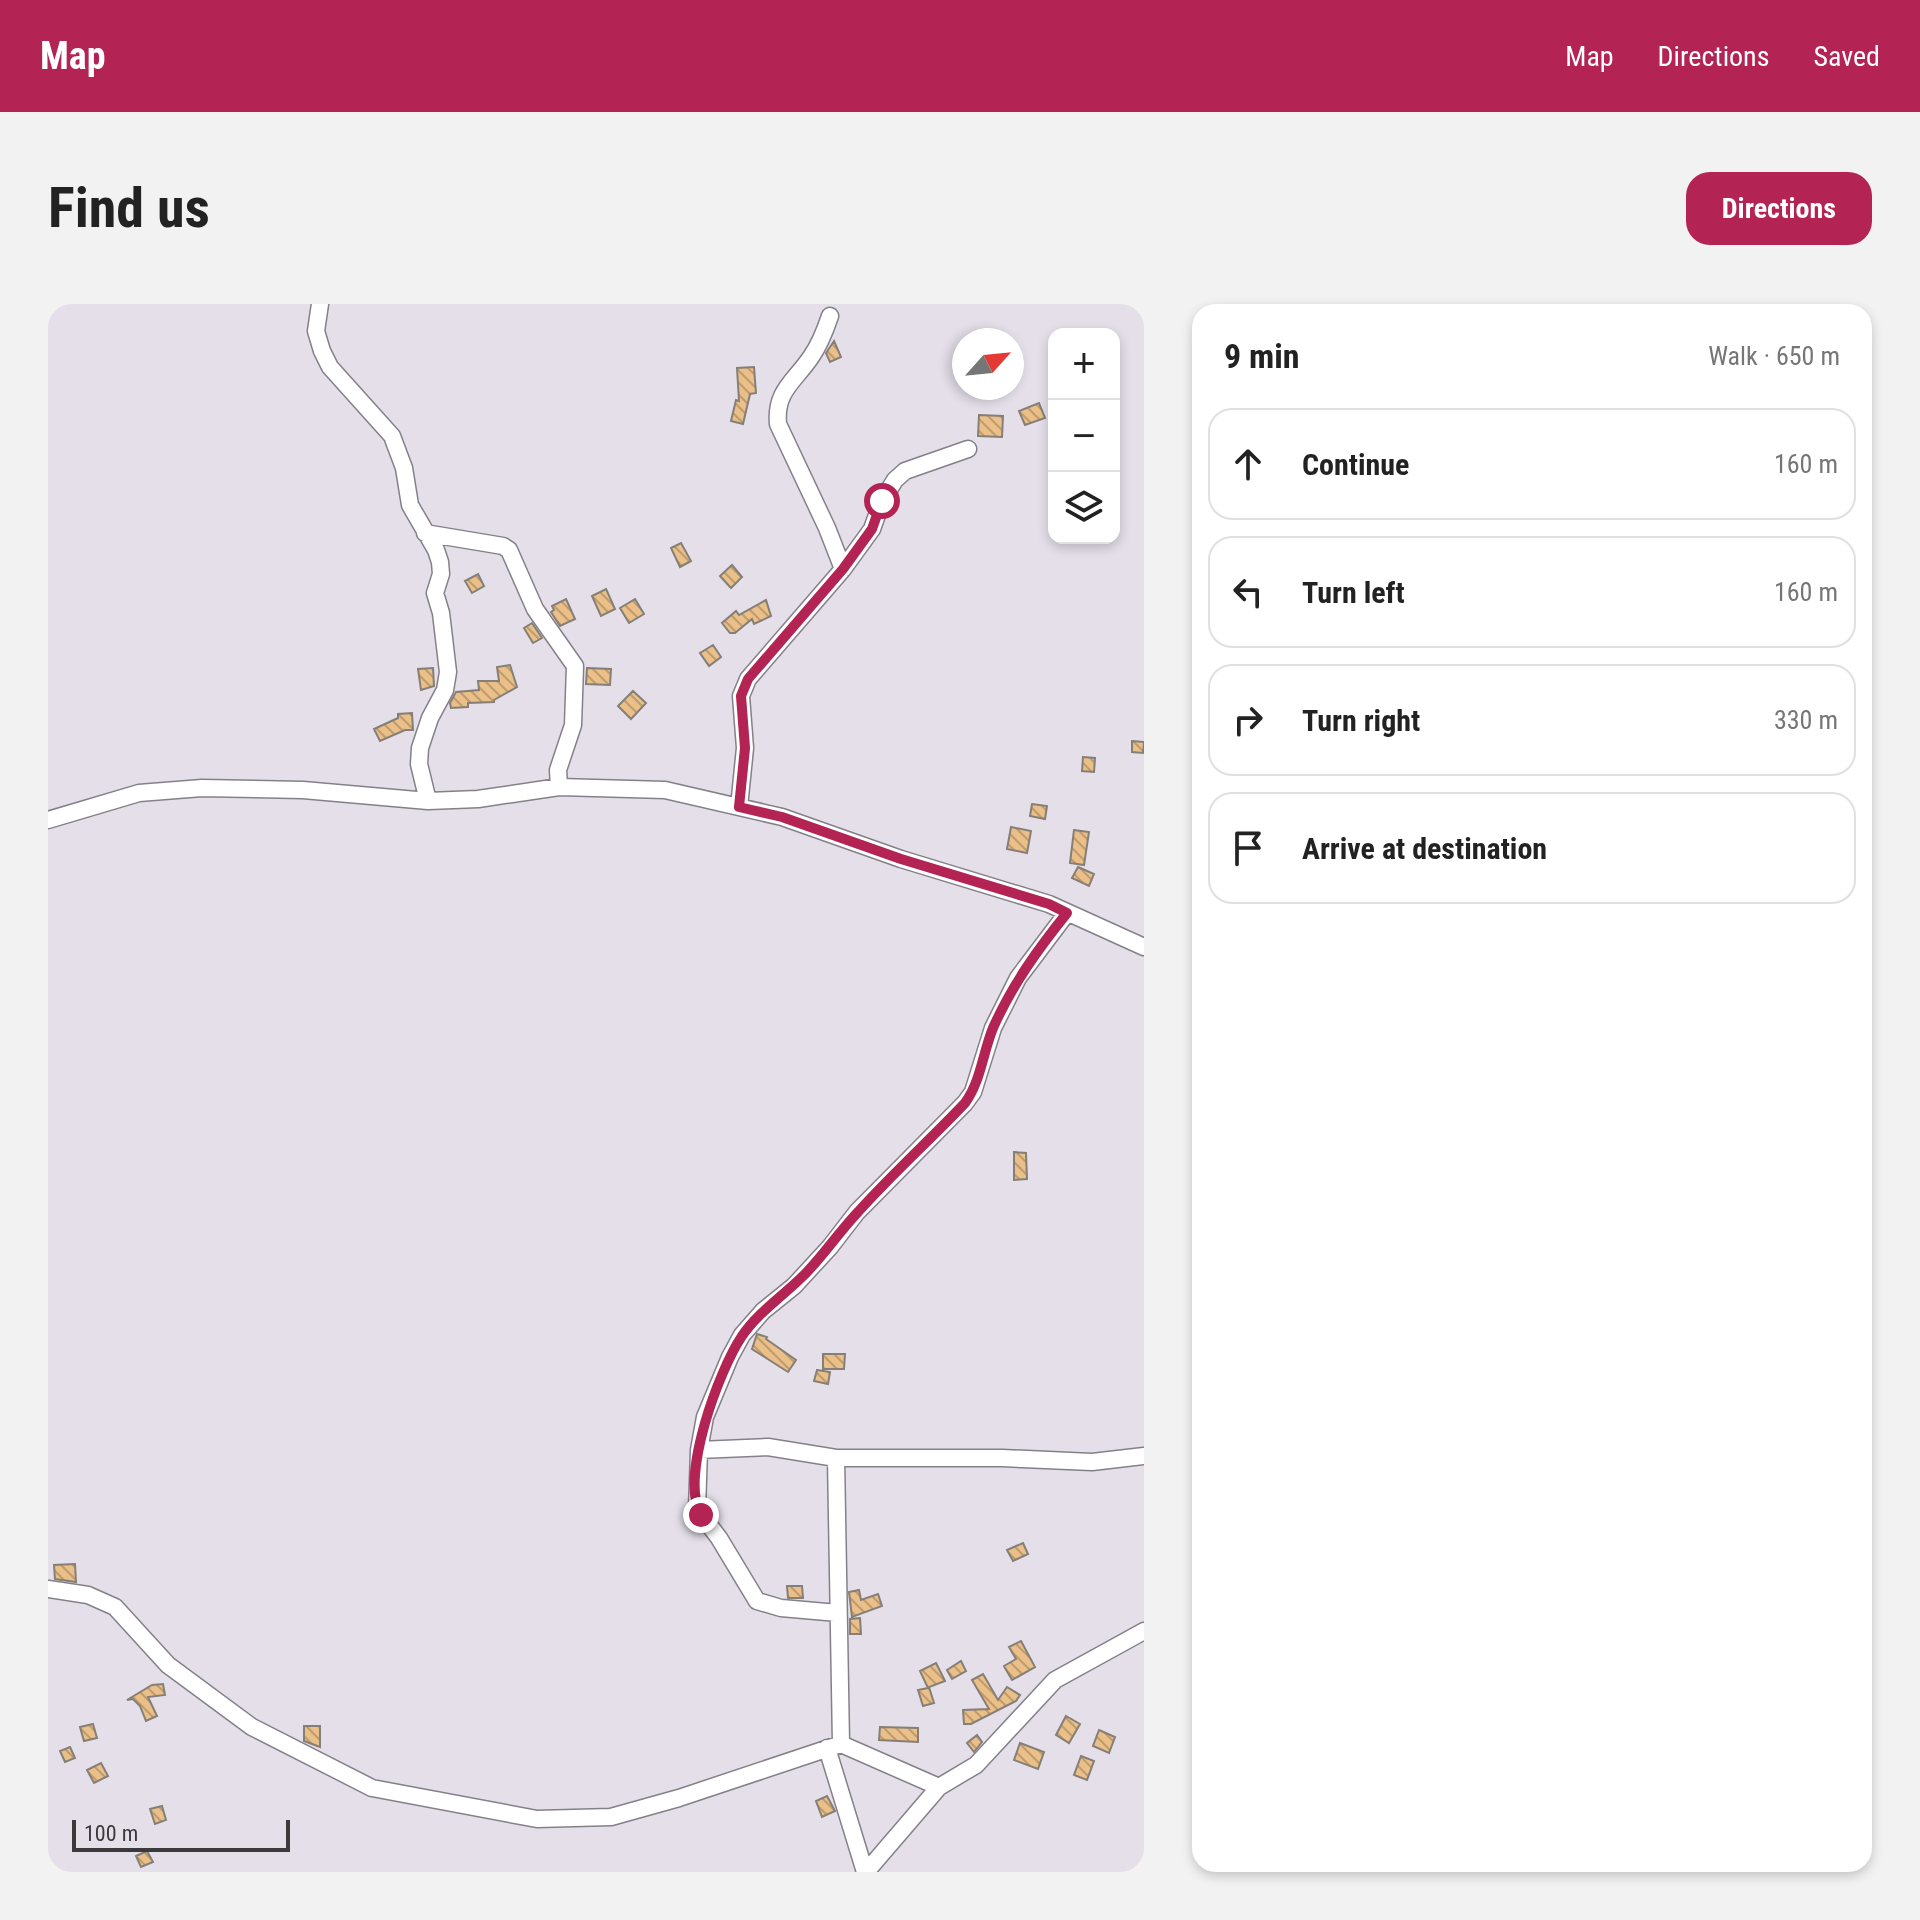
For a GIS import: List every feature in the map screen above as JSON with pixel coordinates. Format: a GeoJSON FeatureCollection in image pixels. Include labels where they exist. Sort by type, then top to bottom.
{"type":"FeatureCollection","features":[{"type":"Feature","properties":{"kind":"street"},"geometry":{"type":"LineString","coordinates":[[320,304],[316,331],[322,351],[330,367],[392,436],[404,468],[410,505],[440,562],[441,574],[435,593],[441,613],[448,672],[445,690],[430,718],[420,748],[419,764],[428,801]]}},
{"type":"Feature","properties":{"kind":"street"},"geometry":{"type":"LineString","coordinates":[[830,316],[811,358],[781,395],[776,408],[778,424],[832,537],[843,569]]}},
{"type":"Feature","properties":{"kind":"street"},"geometry":{"type":"LineString","coordinates":[[739,807],[745,748],[741,696],[748,679],[843,569],[872,529],[882,501],[895,480],[905,471],[968,449]]}},
{"type":"Feature","properties":{"kind":"street"},"geometry":{"type":"LineString","coordinates":[[425,533],[503,546],[509,550],[535,609],[573,661],[573,725],[558,770],[559,787]]}},
{"type":"Feature","properties":{"kind":"street"},"geometry":{"type":"LineString","coordinates":[[48,820],[139,793],[202,788],[303,790],[428,801],[478,799],[559,787],[665,790],[782,817],[901,859],[1049,904],[1144,947]]}},
{"type":"Feature","properties":{"kind":"street"},"geometry":{"type":"LineString","coordinates":[[838,1613],[781,1608],[757,1601],[719,1538],[697,1509],[699,1450],[705,1417],[742,1335],[763,1311],[794,1286],[857,1212],[973,1092],[993,1028],[1018,978],[1067,913]]}},
{"type":"Feature","properties":{"kind":"street"},"geometry":{"type":"LineString","coordinates":[[699,1450],[768,1447],[836,1458],[1002,1458],[1092,1462],[1144,1456]]}},
{"type":"Feature","properties":{"kind":"street"},"geometry":{"type":"LineString","coordinates":[[836,1458],[838,1613],[834,1746],[840,1798],[865,1872]]}},
{"type":"Feature","properties":{"kind":"street"},"geometry":{"type":"LineString","coordinates":[[48,1589],[88,1595],[115,1607],[168,1665],[252,1727],[372,1788],[537,1819],[611,1817],[679,1798],[834,1746],[939,1787]]}},
{"type":"Feature","properties":{"kind":"street"},"geometry":{"type":"LineString","coordinates":[[865,1872],[939,1787],[976,1765],[1055,1680],[1144,1631]]}},
{"type":"Feature","properties":{"kind":"building"},"geometry":{"type":"Polygon","coordinates":[[[834,341],[841,357],[830,362],[826,353],[834,341]]]}},
{"type":"Feature","properties":{"kind":"building"},"geometry":{"type":"Polygon","coordinates":[[[754,367],[756,393],[750,394],[743,424],[731,421],[736,400],[739,401],[737,368],[754,367]]]}},
{"type":"Feature","properties":{"kind":"building"},"geometry":{"type":"Polygon","coordinates":[[[1039,403],[1045,418],[1025,425],[1019,411],[1039,403]]]}},
{"type":"Feature","properties":{"kind":"building"},"geometry":{"type":"Polygon","coordinates":[[[979,415],[1003,416],[1002,437],[978,436],[979,415]]]}},
{"type":"Feature","properties":{"kind":"building"},"geometry":{"type":"Polygon","coordinates":[[[681,543],[691,561],[680,567],[671,548],[681,543]]]}},
{"type":"Feature","properties":{"kind":"building"},"geometry":{"type":"Polygon","coordinates":[[[732,565],[742,577],[731,588],[720,576],[732,565]]]}},
{"type":"Feature","properties":{"kind":"building"},"geometry":{"type":"Polygon","coordinates":[[[478,574],[484,586],[472,593],[465,581],[478,574]]]}},
{"type":"Feature","properties":{"kind":"building"},"geometry":{"type":"Polygon","coordinates":[[[606,589],[615,609],[601,616],[592,596],[606,589]]]}},
{"type":"Feature","properties":{"kind":"building"},"geometry":{"type":"Polygon","coordinates":[[[566,599],[575,619],[560,626],[551,612],[554,610],[552,606],[566,599]]]}},
{"type":"Feature","properties":{"kind":"building"},"geometry":{"type":"Polygon","coordinates":[[[635,599],[644,614],[629,623],[620,608],[635,599]]]}},
{"type":"Feature","properties":{"kind":"building"},"geometry":{"type":"Polygon","coordinates":[[[766,600],[771,616],[754,624],[752,619],[735,633],[730,633],[722,623],[736,611],[739,615],[766,600]]]}},
{"type":"Feature","properties":{"kind":"building"},"geometry":{"type":"Polygon","coordinates":[[[532,623],[542,638],[533,643],[524,628],[532,623]]]}},
{"type":"Feature","properties":{"kind":"building"},"geometry":{"type":"Polygon","coordinates":[[[713,645],[721,657],[709,666],[700,653],[713,645]]]}},
{"type":"Feature","properties":{"kind":"building"},"geometry":{"type":"Polygon","coordinates":[[[510,665],[517,687],[494,702],[468,703],[468,707],[451,708],[450,703],[456,692],[479,690],[478,681],[499,681],[497,667],[510,665]]]}},
{"type":"Feature","properties":{"kind":"building"},"geometry":{"type":"Polygon","coordinates":[[[433,668],[434,686],[421,690],[418,669],[433,668]]]}},
{"type":"Feature","properties":{"kind":"building"},"geometry":{"type":"Polygon","coordinates":[[[587,668],[611,669],[610,685],[586,684],[587,668]]]}},
{"type":"Feature","properties":{"kind":"building"},"geometry":{"type":"Polygon","coordinates":[[[633,691],[646,703],[631,719],[618,706],[633,691]]]}},
{"type":"Feature","properties":{"kind":"building"},"geometry":{"type":"Polygon","coordinates":[[[412,713],[413,730],[405,730],[380,741],[374,729],[398,718],[398,714],[412,713]]]}},
{"type":"Feature","properties":{"kind":"building"},"geometry":{"type":"Polygon","coordinates":[[[1132,741],[1144,742],[1143,753],[1132,752],[1132,741]]]}},
{"type":"Feature","properties":{"kind":"building"},"geometry":{"type":"Polygon","coordinates":[[[1083,757],[1095,758],[1094,772],[1082,771],[1083,757]]]}},
{"type":"Feature","properties":{"kind":"building"},"geometry":{"type":"Polygon","coordinates":[[[1032,804],[1047,806],[1045,819],[1030,816],[1032,804]]]}},
{"type":"Feature","properties":{"kind":"building"},"geometry":{"type":"Polygon","coordinates":[[[1011,827],[1031,831],[1027,853],[1007,849],[1011,827]]]}},
{"type":"Feature","properties":{"kind":"building"},"geometry":{"type":"Polygon","coordinates":[[[1074,830],[1089,832],[1084,865],[1070,863],[1074,830]]]}},
{"type":"Feature","properties":{"kind":"building"},"geometry":{"type":"Polygon","coordinates":[[[1078,867],[1094,874],[1089,886],[1072,878],[1078,867]]]}},
{"type":"Feature","properties":{"kind":"building"},"geometry":{"type":"Polygon","coordinates":[[[1014,1152],[1026,1153],[1027,1179],[1014,1180],[1014,1152]]]}},
{"type":"Feature","properties":{"kind":"building"},"geometry":{"type":"Polygon","coordinates":[[[757,1334],[767,1337],[796,1360],[788,1372],[752,1349],[757,1334]]]}},
{"type":"Feature","properties":{"kind":"building"},"geometry":{"type":"Polygon","coordinates":[[[823,1354],[845,1354],[844,1369],[823,1369],[823,1354]]]}},
{"type":"Feature","properties":{"kind":"building"},"geometry":{"type":"Polygon","coordinates":[[[817,1370],[830,1372],[828,1384],[814,1381],[817,1370]]]}},
{"type":"Feature","properties":{"kind":"building"},"geometry":{"type":"Polygon","coordinates":[[[1023,1543],[1028,1554],[1013,1561],[1007,1550],[1023,1543]]]}},
{"type":"Feature","properties":{"kind":"building"},"geometry":{"type":"Polygon","coordinates":[[[75,1564],[76,1582],[55,1579],[54,1565],[75,1564]]]}},
{"type":"Feature","properties":{"kind":"building"},"geometry":{"type":"Polygon","coordinates":[[[787,1586],[802,1586],[803,1598],[788,1598],[787,1586]]]}},
{"type":"Feature","properties":{"kind":"building"},"geometry":{"type":"Polygon","coordinates":[[[859,1590],[861,1600],[878,1594],[882,1606],[852,1617],[849,1592],[859,1590]]]}},
{"type":"Feature","properties":{"kind":"building"},"geometry":{"type":"Polygon","coordinates":[[[860,1618],[861,1634],[850,1634],[850,1619],[860,1618]]]}},
{"type":"Feature","properties":{"kind":"building"},"geometry":{"type":"Polygon","coordinates":[[[1021,1641],[1035,1667],[1012,1680],[1004,1666],[1016,1659],[1009,1647],[1021,1641]]]}},
{"type":"Feature","properties":{"kind":"building"},"geometry":{"type":"Polygon","coordinates":[[[961,1661],[966,1671],[952,1679],[947,1670],[961,1661]]]}},
{"type":"Feature","properties":{"kind":"building"},"geometry":{"type":"Polygon","coordinates":[[[936,1663],[945,1681],[929,1687],[934,1703],[923,1706],[918,1690],[928,1688],[920,1671],[936,1663]]]}},
{"type":"Feature","properties":{"kind":"building"},"geometry":{"type":"Polygon","coordinates":[[[983,1674],[998,1700],[1007,1687],[1020,1695],[1016,1701],[971,1724],[964,1724],[963,1710],[989,1709],[972,1680],[983,1674]]]}},
{"type":"Feature","properties":{"kind":"building"},"geometry":{"type":"Polygon","coordinates":[[[163,1684],[165,1695],[148,1697],[157,1716],[146,1721],[140,1706],[133,1699],[127,1700],[152,1685],[163,1684]]]}},
{"type":"Feature","properties":{"kind":"building"},"geometry":{"type":"Polygon","coordinates":[[[1066,1716],[1080,1724],[1069,1743],[1056,1735],[1066,1716]]]}},
{"type":"Feature","properties":{"kind":"building"},"geometry":{"type":"Polygon","coordinates":[[[93,1724],[97,1738],[84,1741],[80,1727],[93,1724]]]}},
{"type":"Feature","properties":{"kind":"building"},"geometry":{"type":"Polygon","coordinates":[[[304,1726],[320,1726],[320,1747],[304,1741],[304,1726]]]}},
{"type":"Feature","properties":{"kind":"building"},"geometry":{"type":"Polygon","coordinates":[[[880,1727],[918,1728],[918,1742],[879,1740],[880,1727]]]}},
{"type":"Feature","properties":{"kind":"building"},"geometry":{"type":"Polygon","coordinates":[[[1099,1730],[1115,1737],[1109,1753],[1093,1746],[1099,1730]]]}},
{"type":"Feature","properties":{"kind":"building"},"geometry":{"type":"Polygon","coordinates":[[[977,1735],[982,1742],[974,1752],[967,1743],[977,1735]]]}},
{"type":"Feature","properties":{"kind":"building"},"geometry":{"type":"Polygon","coordinates":[[[1020,1743],[1044,1752],[1038,1769],[1014,1760],[1020,1743]]]}},
{"type":"Feature","properties":{"kind":"building"},"geometry":{"type":"Polygon","coordinates":[[[70,1747],[75,1758],[65,1762],[60,1751],[70,1747]]]}},
{"type":"Feature","properties":{"kind":"building"},"geometry":{"type":"Polygon","coordinates":[[[1081,1756],[1094,1761],[1087,1780],[1074,1775],[1081,1756]]]}},
{"type":"Feature","properties":{"kind":"building"},"geometry":{"type":"Polygon","coordinates":[[[101,1763],[108,1776],[94,1783],[87,1770],[101,1763]]]}},
{"type":"Feature","properties":{"kind":"building"},"geometry":{"type":"Polygon","coordinates":[[[827,1796],[835,1811],[822,1817],[816,1801],[827,1796]]]}},
{"type":"Feature","properties":{"kind":"building"},"geometry":{"type":"Polygon","coordinates":[[[162,1806],[166,1820],[155,1824],[150,1809],[162,1806]]]}},
{"type":"Feature","properties":{"kind":"building"},"geometry":{"type":"Polygon","coordinates":[[[147,1851],[153,1862],[141,1867],[136,1856],[147,1851]]]}},
{"type":"Feature","properties":{"kind":"route"},"geometry":{"type":"LineString","coordinates":[[701,1515],[697,1509],[696,1486],[705,1417],[742,1335],[763,1311],[794,1286],[857,1212],[965,1103],[973,1092],[993,1028],[1018,978],[1067,913],[1049,904],[901,859],[782,817],[739,807],[745,748],[741,696],[748,679],[843,569],[872,529],[882,501]]}}]}
